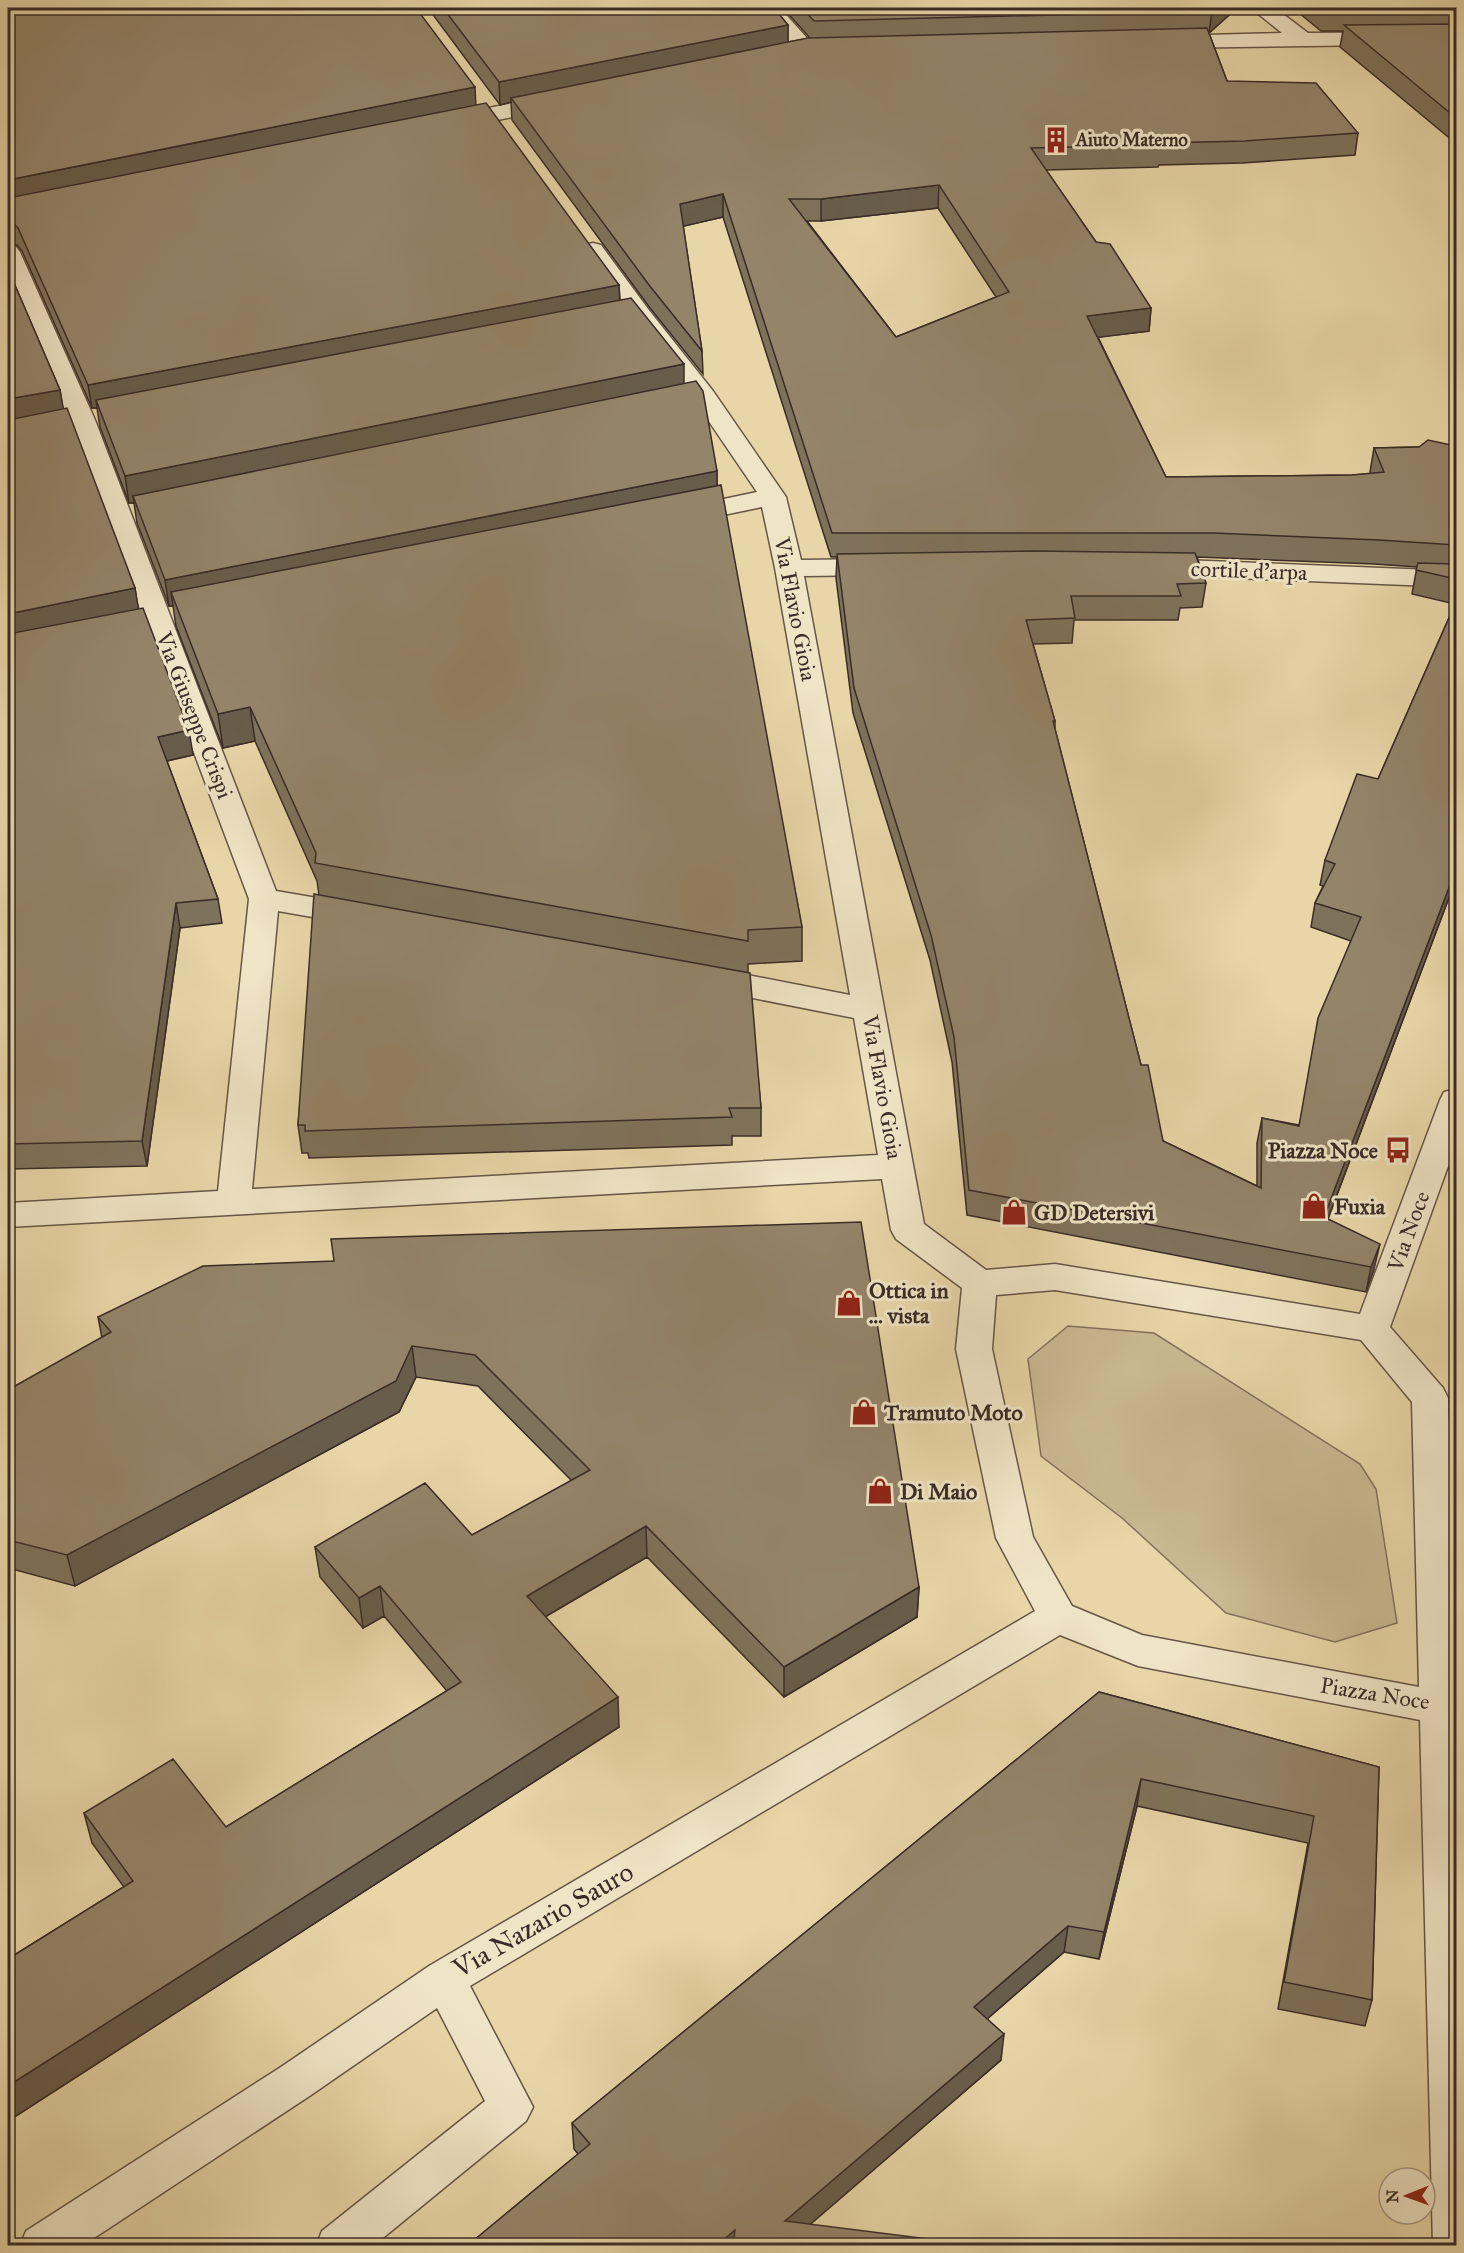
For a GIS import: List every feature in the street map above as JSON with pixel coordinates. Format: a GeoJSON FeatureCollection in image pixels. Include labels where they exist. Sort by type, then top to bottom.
{"type":"FeatureCollection","features":[{"type":"Feature","properties":{"kind":"street"},"geometry":{"type":"LineString","coordinates":[[769,8],[807,52]]}},
{"type":"Feature","properties":{"kind":"street"},"geometry":{"type":"LineString","coordinates":[[1262,8],[1303,39]]}},
{"type":"Feature","properties":{"kind":"street"},"geometry":{"type":"LineString","coordinates":[[1149,43],[1456,38]]}},
{"type":"Feature","properties":{"kind":"street"},"geometry":{"type":"LineString","coordinates":[[784,57],[807,52],[831,51]]}},
{"type":"Feature","properties":{"kind":"street"},"geometry":{"type":"LineString","coordinates":[[478,95],[507,135]]}},
{"type":"Feature","properties":{"kind":"street"},"geometry":{"type":"LineString","coordinates":[[423,128],[574,98]]}},
{"type":"Feature","properties":{"kind":"street","name":"Via Flavio Gioia"},"geometry":{"type":"LineString","coordinates":[[582,235],[627,316],[773,497],[789,568],[908,1230],[980,1283]]}},
{"type":"Feature","properties":{"kind":"street","name":"Via Giuseppe Crispi"},"geometry":{"type":"LineString","coordinates":[[8,252],[82,420],[129,514],[159,619],[264,899],[234,1201]]}},
{"type":"Feature","properties":{"kind":"street"},"geometry":{"type":"LineString","coordinates":[[656,520],[773,497]]}},
{"type":"Feature","properties":{"kind":"street","name":"cortile d'arpa"},"geometry":{"type":"LineString","coordinates":[[1133,566],[1456,579]]}},
{"type":"Feature","properties":{"kind":"street"},"geometry":{"type":"LineString","coordinates":[[789,568],[905,567]]}},
{"type":"Feature","properties":{"kind":"street"},"geometry":{"type":"LineString","coordinates":[[264,899],[381,920]]}},
{"type":"Feature","properties":{"kind":"street"},"geometry":{"type":"LineString","coordinates":[[683,974],[870,1010]]}},
{"type":"Feature","properties":{"kind":"street","name":"Via Noce"},"geometry":{"type":"LineString","coordinates":[[1372,1329],[1456,1100]]}},
{"type":"Feature","properties":{"kind":"street"},"geometry":{"type":"LineString","coordinates":[[8,1215],[897,1166]]}},
{"type":"Feature","properties":{"kind":"street"},"geometry":{"type":"LineString","coordinates":[[1058,1617],[1016,1538],[974,1349],[980,1283],[1055,1277],[1372,1329]]}},
{"type":"Feature","properties":{"kind":"street","name":"Piazza Noce"},"geometry":{"type":"LineString","coordinates":[[1058,1617],[1138,1650],[1439,1707],[1443,1400],[1372,1329]]}},
{"type":"Feature","properties":{"kind":"street","name":"Via Nazario Sauro"},"geometry":{"type":"LineString","coordinates":[[42,2246],[296,2081],[444,1979],[1058,1617]]}},
{"type":"Feature","properties":{"kind":"street"},"geometry":{"type":"LineString","coordinates":[[1439,1707],[1455,2246]]}},
{"type":"Feature","properties":{"kind":"street"},"geometry":{"type":"LineString","coordinates":[[338,2246],[511,2107],[444,1979]]}},
{"type":"Feature","properties":{"kind":"shaded area"},"geometry":{"type":"Polygon","coordinates":[[[1068,1326],[1154,1333],[1360,1464],[1376,1489],[1397,1623],[1335,1642],[1226,1613],[1122,1518],[1041,1456],[1028,1359],[1068,1326]]]}},
{"type":"Feature","properties":{"kind":"building"},"geometry":{"type":"Polygon","coordinates":[[[8,8],[416,8],[475,87],[8,180],[8,8]]]}},
{"type":"Feature","properties":{"kind":"building"},"geometry":{"type":"Polygon","coordinates":[[[443,8],[774,8],[788,25],[499,82],[443,8]]]}},
{"type":"Feature","properties":{"kind":"building"},"geometry":{"type":"Polygon","coordinates":[[[802,8],[1215,8],[1212,11],[814,21],[802,8]]]}},
{"type":"Feature","properties":{"kind":"building"},"geometry":{"type":"Polygon","coordinates":[[[1322,8],[1456,8],[1456,9],[1324,9],[1322,8]]]}},
{"type":"Feature","properties":{"kind":"building"},"geometry":{"type":"Polygon","coordinates":[[[1456,24],[1456,118],[1344,25],[1456,24]]]}},
{"type":"Feature","properties":{"kind":"building"},"geometry":{"type":"Polygon","coordinates":[[[1207,28],[1227,81],[1316,83],[1358,133],[1245,141],[1160,143],[1161,145],[1031,148],[1096,242],[1110,244],[1151,308],[1087,316],[1166,477],[1352,475],[1384,472],[1374,448],[1419,447],[1428,440],[1456,446],[1456,545],[1214,533],[832,533],[723,194],[680,204],[702,351],[649,285],[511,98],[808,38],[1207,28]],[[939,185],[821,199],[789,199],[896,337],[1009,292],[939,185]]]}},
{"type":"Feature","properties":{"kind":"building"},"geometry":{"type":"Polygon","coordinates":[[[486,103],[619,285],[88,385],[18,228],[8,221],[8,198],[486,103]]]}},
{"type":"Feature","properties":{"kind":"building"},"geometry":{"type":"Polygon","coordinates":[[[8,269],[60,390],[8,399],[8,269]]]}},
{"type":"Feature","properties":{"kind":"building"},"geometry":{"type":"Polygon","coordinates":[[[631,298],[684,364],[125,476],[96,400],[631,298]]]}},
{"type":"Feature","properties":{"kind":"building"},"geometry":{"type":"Polygon","coordinates":[[[696,381],[703,391],[717,471],[165,580],[133,496],[696,381]]]}},
{"type":"Feature","properties":{"kind":"building"},"geometry":{"type":"Polygon","coordinates":[[[67,408],[135,588],[8,614],[8,420],[67,408]]]}},
{"type":"Feature","properties":{"kind":"building"},"geometry":{"type":"Polygon","coordinates":[[[721,485],[802,927],[748,930],[748,941],[315,863],[316,853],[250,707],[218,714],[171,592],[721,485]]]}},
{"type":"Feature","properties":{"kind":"building"},"geometry":{"type":"Polygon","coordinates":[[[1034,551],[1195,553],[1206,583],[1177,584],[1181,596],[1071,596],[1075,618],[1026,620],[1055,721],[1053,721],[1141,1065],[1148,1065],[1163,1141],[1261,1188],[1262,1118],[1299,1126],[1318,1018],[1361,917],[1315,903],[1335,864],[1325,860],[1357,774],[1378,779],[1456,602],[1456,869],[1324,1217],[1380,1244],[1371,1267],[969,1190],[954,1037],[931,935],[854,688],[837,554],[1034,551]]]}},
{"type":"Feature","properties":{"kind":"building"},"geometry":{"type":"Polygon","coordinates":[[[1418,563],[1456,564],[1456,579],[1416,570],[1418,563]]]}},
{"type":"Feature","properties":{"kind":"building"},"geometry":{"type":"Polygon","coordinates":[[[143,608],[189,730],[158,737],[218,899],[176,903],[142,1141],[8,1144],[8,634],[143,608]]]}},
{"type":"Feature","properties":{"kind":"building"},"geometry":{"type":"Polygon","coordinates":[[[314,894],[750,973],[761,1108],[729,1108],[732,1117],[305,1131],[305,1125],[298,1125],[314,894]]]}},
{"type":"Feature","properties":{"kind":"building"},"geometry":{"type":"Polygon","coordinates":[[[861,1222],[919,1587],[784,1667],[646,1526],[527,1596],[618,1697],[8,2086],[8,1959],[133,1881],[84,1813],[173,1759],[226,1827],[461,1682],[380,1586],[359,1598],[315,1547],[425,1483],[472,1535],[590,1470],[475,1355],[412,1346],[396,1381],[67,1555],[8,1540],[8,1390],[111,1332],[98,1317],[203,1266],[334,1261],[331,1239],[861,1222]]]}},
{"type":"Feature","properties":{"kind":"building"},"geometry":{"type":"Polygon","coordinates":[[[1099,1692],[1379,1767],[1372,2000],[1284,1982],[1314,1816],[1141,1779],[1104,1932],[1068,1926],[974,2007],[1004,2034],[785,2221],[984,2246],[733,2246],[735,2230],[716,2246],[467,2246],[590,2144],[572,2123],[1099,1692]]]}},
{"type":"Feature","properties":{"kind":"building"},"geometry":{"type":"Polygon","coordinates":[[[430,2239],[437,2246],[422,2246],[430,2239]]]}},
{"type":"Feature","properties":{"kind":"place","name":"Aiuto Materno"},"geometry":{"type":"Point","coordinates":[1056,140]}},
{"type":"Feature","properties":{"kind":"place","name":"Piazza Noce"},"geometry":{"type":"Point","coordinates":[1398,1150]}},
{"type":"Feature","properties":{"kind":"place","name":"Fuxia"},"geometry":{"type":"Point","coordinates":[1314,1206]}},
{"type":"Feature","properties":{"kind":"place","name":"GD Detersivi"},"geometry":{"type":"Point","coordinates":[1014,1212]}},
{"type":"Feature","properties":{"kind":"place","name":"Ottica in ... vista"},"geometry":{"type":"Point","coordinates":[849,1303]}},
{"type":"Feature","properties":{"kind":"place","name":"Tramuto Moto"},"geometry":{"type":"Point","coordinates":[864,1412]}},
{"type":"Feature","properties":{"kind":"place","name":"Di Maio"},"geometry":{"type":"Point","coordinates":[880,1491]}}]}
